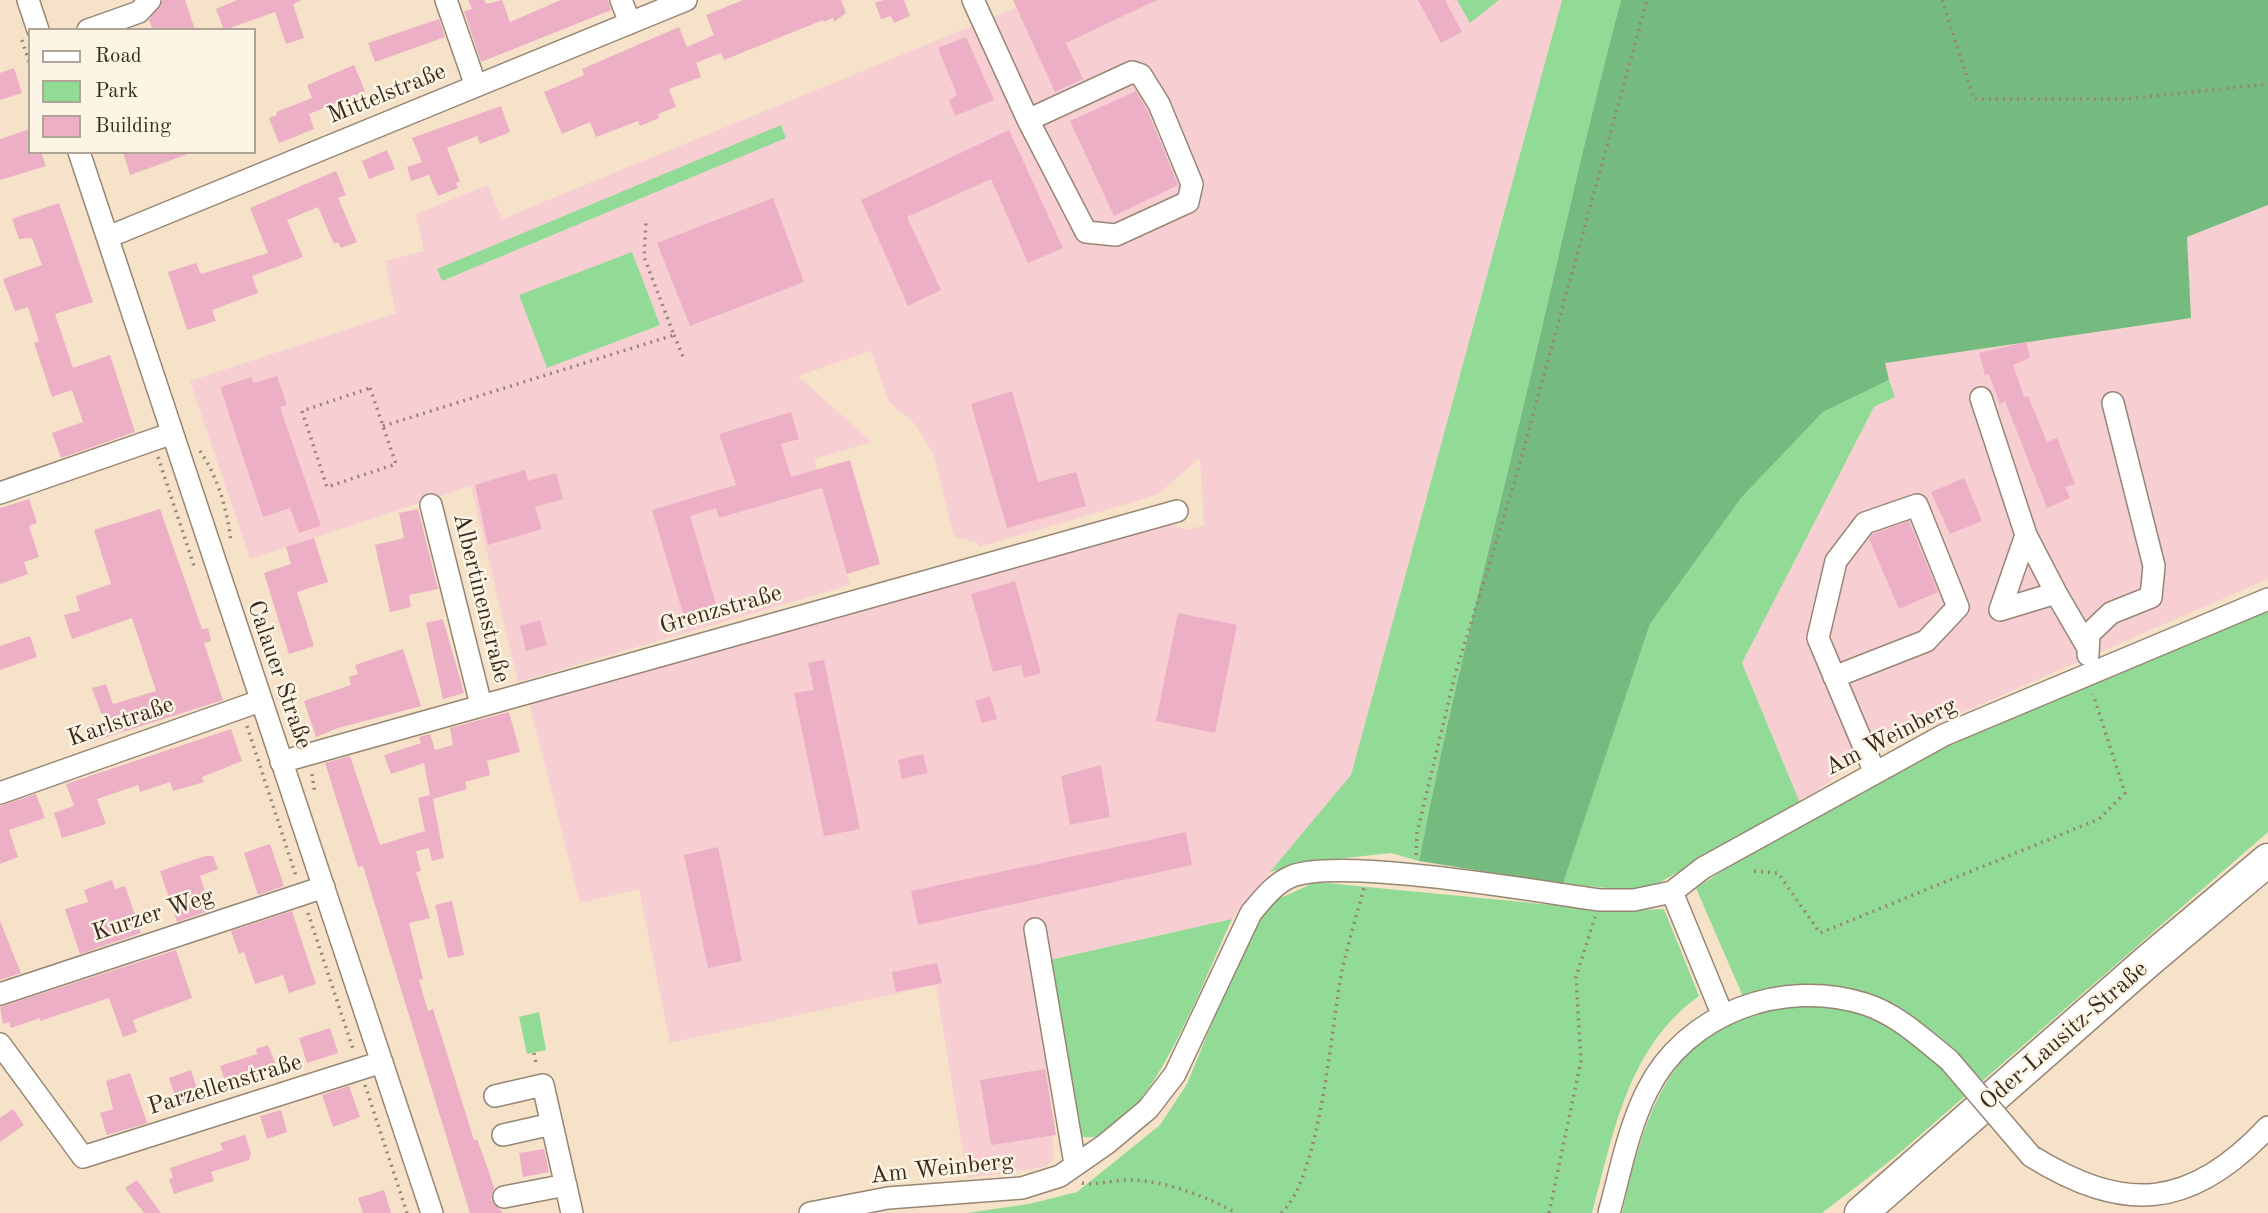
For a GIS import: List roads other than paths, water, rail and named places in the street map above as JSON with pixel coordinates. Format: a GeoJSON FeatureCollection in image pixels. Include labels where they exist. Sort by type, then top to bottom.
{"type":"FeatureCollection","features":[{"type":"Feature","properties":{"kind":"highway","name":"Oder-Lausitz-Straße"},"geometry":{"type":"LineString","coordinates":[[1861,1213],[2148,961],[2268,860]]}},
{"type":"Feature","properties":{"kind":"street"},"geometry":{"type":"LineString","coordinates":[[29,0],[37,28]]}},
{"type":"Feature","properties":{"kind":"street"},"geometry":{"type":"LineString","coordinates":[[99,28],[128,23],[150,0]]}},
{"type":"Feature","properties":{"kind":"street"},"geometry":{"type":"LineString","coordinates":[[446,0],[476,86]]}},
{"type":"Feature","properties":{"kind":"street"},"geometry":{"type":"LineString","coordinates":[[621,0],[630,23]]}},
{"type":"Feature","properties":{"kind":"street","name":"Mittelstraße"},"geometry":{"type":"LineString","coordinates":[[107,237],[686,0]]}},
{"type":"Feature","properties":{"kind":"street"},"geometry":{"type":"LineString","coordinates":[[973,0],[1028,120],[1086,232],[1115,235],[1188,202],[1192,184],[1159,104],[1141,75],[1132,72],[1028,120]]}},
{"type":"Feature","properties":{"kind":"street","name":"Calauer Straße"},"geometry":{"type":"LineString","coordinates":[[80,154],[107,237],[161,437],[251,704],[281,762],[432,1213]]}},
{"type":"Feature","properties":{"kind":"street"},"geometry":{"type":"LineString","coordinates":[[1981,398],[2026,535],[2088,648]]}},
{"type":"Feature","properties":{"kind":"street"},"geometry":{"type":"LineString","coordinates":[[2087,675],[2089,634],[2111,613],[2151,597],[2154,566],[2113,403]]}},
{"type":"Feature","properties":{"kind":"street"},"geometry":{"type":"LineString","coordinates":[[0,493],[161,437]]}},
{"type":"Feature","properties":{"kind":"street","name":"Albertinenstraße"},"geometry":{"type":"LineString","coordinates":[[431,505],[481,705]]}},
{"type":"Feature","properties":{"kind":"street"},"geometry":{"type":"LineString","coordinates":[[1835,677],[1926,641],[1958,607],[1917,505],[1865,523],[1836,561],[1818,638],[1875,773]]}},
{"type":"Feature","properties":{"kind":"street","name":"Grenzstraße"},"geometry":{"type":"LineString","coordinates":[[281,762],[1177,511]]}},
{"type":"Feature","properties":{"kind":"street"},"geometry":{"type":"LineString","coordinates":[[2026,535],[2000,610],[2056,593]]}},
{"type":"Feature","properties":{"kind":"street","name":"Am Weinberg"},"geometry":{"type":"LineString","coordinates":[[810,1213],[888,1198],[1022,1188],[1045,1183],[1106,1144],[1149,1109],[1175,1074],[1251,913],[1270,892],[1290,877],[1312,871],[1368,872],[1600,900],[1634,900],[1672,892],[1703,867],[1944,735],[2268,599]]}},
{"type":"Feature","properties":{"kind":"street","name":"Karlstraße"},"geometry":{"type":"LineString","coordinates":[[0,793],[251,704]]}},
{"type":"Feature","properties":{"kind":"street","name":"Kurzer Weg"},"geometry":{"type":"LineString","coordinates":[[0,994],[324,887]]}},
{"type":"Feature","properties":{"kind":"street"},"geometry":{"type":"LineString","coordinates":[[1672,892],[1723,1016]]}},
{"type":"Feature","properties":{"kind":"street"},"geometry":{"type":"LineString","coordinates":[[1035,929],[1075,1164]]}},
{"type":"Feature","properties":{"kind":"street"},"geometry":{"type":"LineString","coordinates":[[1609,1213],[1627,1147],[1647,1090],[1677,1049],[1703,1027],[1723,1016],[1756,1001],[1783,995],[1824,995],[1867,1004],[1910,1028],[1949,1060],[2031,1156],[2056,1180],[2090,1200],[2127,1210],[2156,1208],[2195,1189],[2243,1154],[2268,1127]]}},
{"type":"Feature","properties":{"kind":"street","name":"Parzellenstraße"},"geometry":{"type":"LineString","coordinates":[[0,1044],[83,1157],[382,1062]]}},
{"type":"Feature","properties":{"kind":"street"},"geometry":{"type":"LineString","coordinates":[[495,1096],[543,1085],[572,1213]]}},
{"type":"Feature","properties":{"kind":"street"},"geometry":{"type":"LineString","coordinates":[[503,1135],[552,1124]]}},
{"type":"Feature","properties":{"kind":"street"},"geometry":{"type":"LineString","coordinates":[[504,1197],[566,1185]]}}]}
